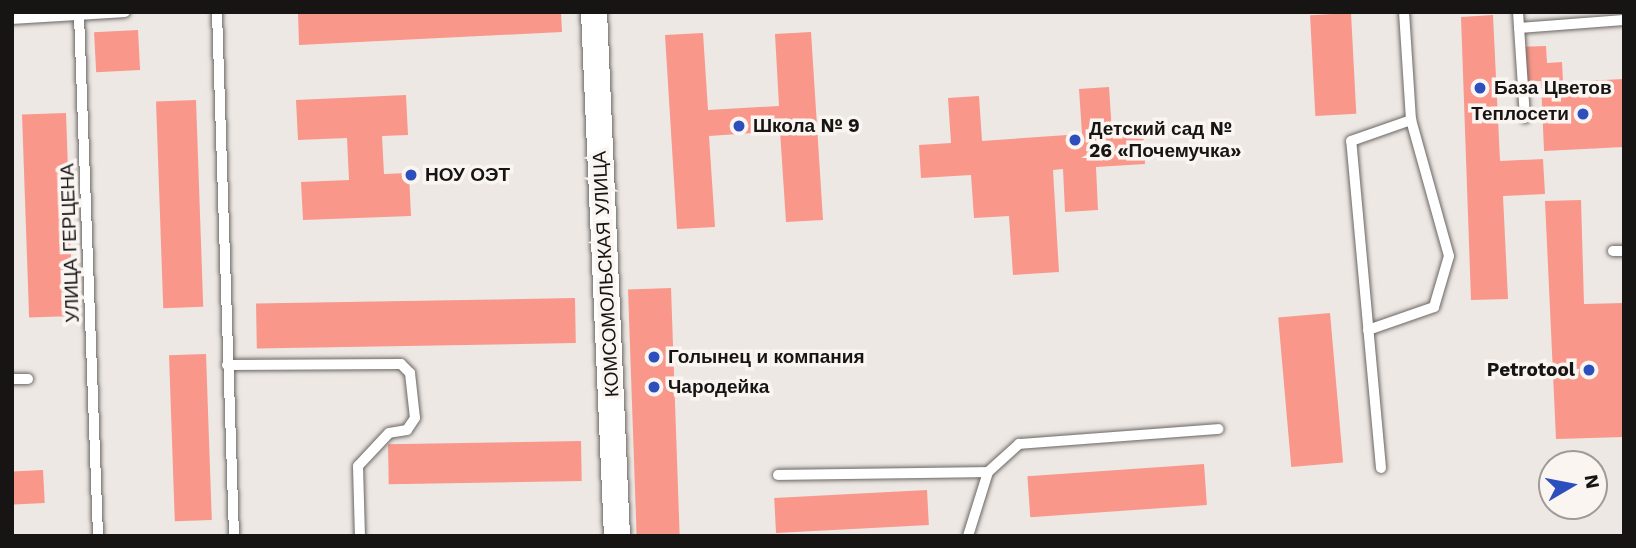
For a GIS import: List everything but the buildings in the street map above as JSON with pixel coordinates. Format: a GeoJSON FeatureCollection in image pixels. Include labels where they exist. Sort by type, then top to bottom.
{"type":"FeatureCollection","features":[{"type":"Feature","properties":{"kind":"street","name":"КОМСОМОЛЬСКАЯ УЛИЦА"},"geometry":{"type":"LineString","coordinates":[[594,12],[617,536]]}},
{"type":"Feature","properties":{"kind":"lane"},"geometry":{"type":"LineString","coordinates":[[12,19],[125,12]]}},
{"type":"Feature","properties":{"kind":"lane"},"geometry":{"type":"LineString","coordinates":[[217,12],[234,536]]}},
{"type":"Feature","properties":{"kind":"lane"},"geometry":{"type":"LineString","coordinates":[[1368,330],[1434,307],[1449,256],[1411,120],[1404,12]]}},
{"type":"Feature","properties":{"kind":"lane"},"geometry":{"type":"LineString","coordinates":[[1518,12],[1525,118]]}},
{"type":"Feature","properties":{"kind":"lane","name":"УЛИЦА ГЕРЦЕНА"},"geometry":{"type":"LineString","coordinates":[[79,15],[98,536]]}},
{"type":"Feature","properties":{"kind":"lane"},"geometry":{"type":"LineString","coordinates":[[1519,28],[1624,20]]}},
{"type":"Feature","properties":{"kind":"lane"},"geometry":{"type":"LineString","coordinates":[[1381,468],[1351,141],[1411,120]]}},
{"type":"Feature","properties":{"kind":"lane"},"geometry":{"type":"LineString","coordinates":[[227,365],[401,364],[410,373],[415,418],[407,430],[389,433],[358,466],[360,536]]}},
{"type":"Feature","properties":{"kind":"lane"},"geometry":{"type":"LineString","coordinates":[[12,379],[28,379]]}},
{"type":"Feature","properties":{"kind":"lane"},"geometry":{"type":"LineString","coordinates":[[968,536],[988,472],[1019,444],[1218,429]]}},
{"type":"Feature","properties":{"kind":"lane"},"geometry":{"type":"LineString","coordinates":[[778,475],[988,472]]}},
{"type":"Feature","properties":{"kind":"place","name":"База Цветов"},"geometry":{"type":"Point","coordinates":[1480,88]}},
{"type":"Feature","properties":{"kind":"place","name":"Теплосети"},"geometry":{"type":"Point","coordinates":[1583,114]}},
{"type":"Feature","properties":{"kind":"place","name":"Школа № 9"},"geometry":{"type":"Point","coordinates":[739,126]}},
{"type":"Feature","properties":{"kind":"place","name":"Детский сад № 26 «Почемучка»"},"geometry":{"type":"Point","coordinates":[1075,140]}},
{"type":"Feature","properties":{"kind":"place","name":"НОУ ОЭТ"},"geometry":{"type":"Point","coordinates":[411,175]}},
{"type":"Feature","properties":{"kind":"place","name":"Голынец и компания"},"geometry":{"type":"Point","coordinates":[654,357]}},
{"type":"Feature","properties":{"kind":"place","name":"Petrotool"},"geometry":{"type":"Point","coordinates":[1589,370]}},
{"type":"Feature","properties":{"kind":"place","name":"Чародейка"},"geometry":{"type":"Point","coordinates":[654,387]}}]}
